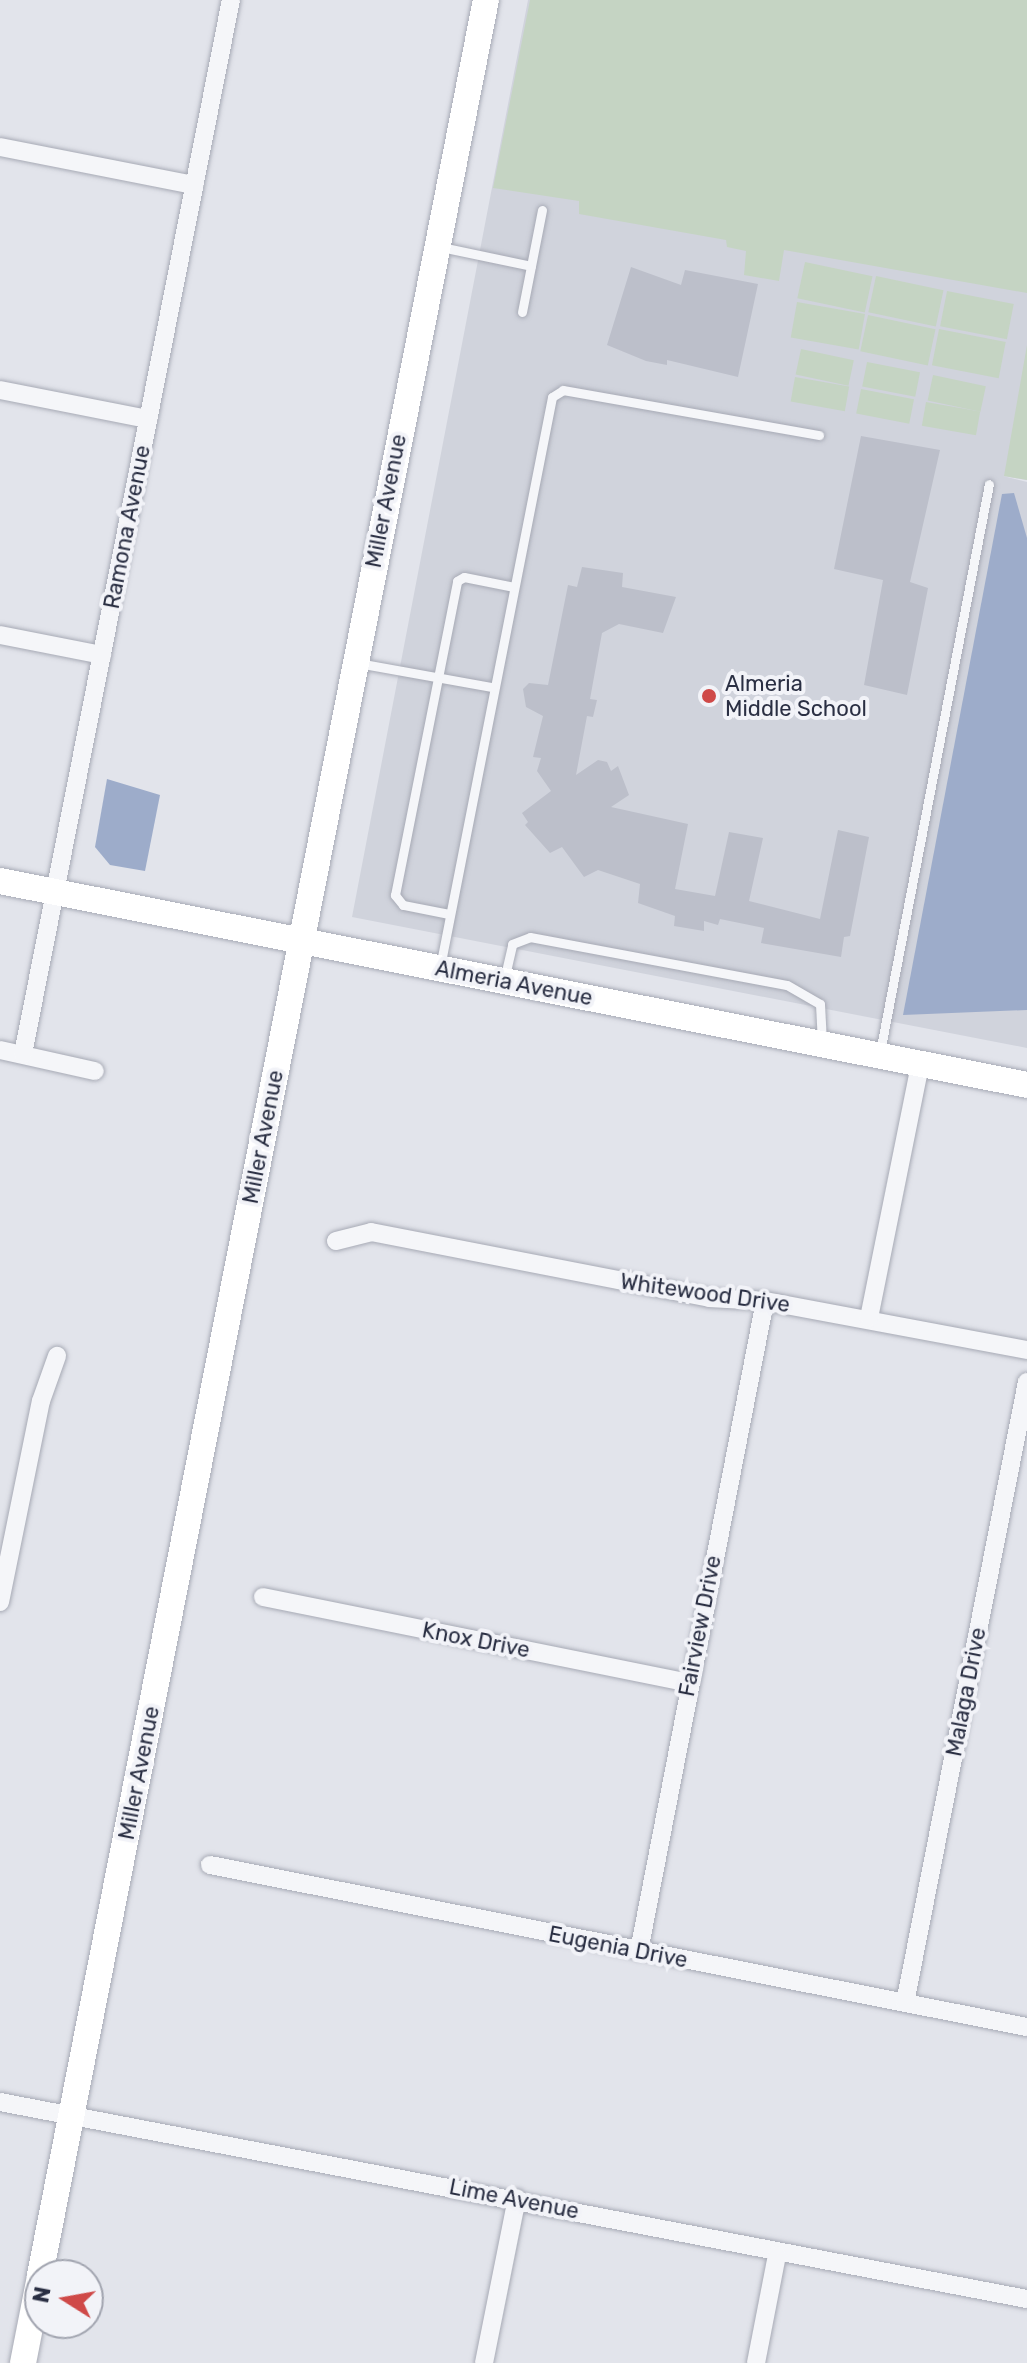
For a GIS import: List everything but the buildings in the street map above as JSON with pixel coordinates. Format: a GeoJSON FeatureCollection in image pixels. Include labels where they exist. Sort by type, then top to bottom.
{"type":"FeatureCollection","features":[{"type":"Feature","properties":{"kind":"street","name":"Ramona Avenue"},"geometry":{"type":"LineString","coordinates":[[23,1054],[231,0]]}},
{"type":"Feature","properties":{"kind":"street","name":"Miller Avenue"},"geometry":{"type":"LineString","coordinates":[[43,2259],[486,0]]}},
{"type":"Feature","properties":{"kind":"street"},"geometry":{"type":"LineString","coordinates":[[0,147],[194,185]]}},
{"type":"Feature","properties":{"kind":"street"},"geometry":{"type":"LineString","coordinates":[[0,390],[148,419]]}},
{"type":"Feature","properties":{"kind":"street"},"geometry":{"type":"LineString","coordinates":[[0,635],[102,655]]}},
{"type":"Feature","properties":{"kind":"street","name":"Almeria Avenue"},"geometry":{"type":"LineString","coordinates":[[0,881],[1027,1085]]}},
{"type":"Feature","properties":{"kind":"street"},"geometry":{"type":"LineString","coordinates":[[0,1050],[95,1071]]}},
{"type":"Feature","properties":{"kind":"street"},"geometry":{"type":"LineString","coordinates":[[869,1318],[920,1064]]}},
{"type":"Feature","properties":{"kind":"street","name":"Whitewood Drive"},"geometry":{"type":"LineString","coordinates":[[336,1241],[371,1232],[709,1298],[765,1301],[869,1318],[1027,1350]]}},
{"type":"Feature","properties":{"kind":"street","name":"Fairview Drive"},"geometry":{"type":"LineString","coordinates":[[639,1951],[765,1301]]}},
{"type":"Feature","properties":{"kind":"street"},"geometry":{"type":"LineString","coordinates":[[0,1602],[41,1401],[57,1356]]}},
{"type":"Feature","properties":{"kind":"street","name":"Malaga Drive"},"geometry":{"type":"LineString","coordinates":[[905,2003],[1027,1382]]}},
{"type":"Feature","properties":{"kind":"street","name":"Knox Drive"},"geometry":{"type":"LineString","coordinates":[[263,1597],[689,1683]]}},
{"type":"Feature","properties":{"kind":"street","name":"Eugenia Drive"},"geometry":{"type":"LineString","coordinates":[[210,1865],[1027,2027]]}},
{"type":"Feature","properties":{"kind":"street","name":"Lime Avenue"},"geometry":{"type":"LineString","coordinates":[[0,2102],[517,2198],[777,2255],[1027,2299]]}},
{"type":"Feature","properties":{"kind":"street"},"geometry":{"type":"LineString","coordinates":[[484,2363],[517,2198]]}},
{"type":"Feature","properties":{"kind":"street"},"geometry":{"type":"LineString","coordinates":[[756,2363],[777,2255]]}},
{"type":"Feature","properties":{"kind":"street","name":"Miller Avenue"},"geometry":{"type":"LineString","coordinates":[[23,2363],[28,2339]]}},
{"type":"Feature","properties":{"kind":"lane"},"geometry":{"type":"LineString","coordinates":[[522,312],[542,210]]}},
{"type":"Feature","properties":{"kind":"lane"},"geometry":{"type":"LineString","coordinates":[[436,246],[531,266]]}},
{"type":"Feature","properties":{"kind":"lane"},"geometry":{"type":"LineString","coordinates":[[440,967],[492,687],[552,397],[563,390],[819,435]]}},
{"type":"Feature","properties":{"kind":"lane"},"geometry":{"type":"LineString","coordinates":[[879,1055],[989,484]]}},
{"type":"Feature","properties":{"kind":"lane"},"geometry":{"type":"LineString","coordinates":[[449,914],[403,905],[395,895],[438,676],[457,581],[464,577],[514,587]]}},
{"type":"Feature","properties":{"kind":"lane"},"geometry":{"type":"LineString","coordinates":[[354,662],[492,687]]}},
{"type":"Feature","properties":{"kind":"lane"},"geometry":{"type":"LineString","coordinates":[[503,982],[512,944],[530,937],[787,985],[820,1004],[822,1043]]}},
{"type":"Feature","properties":{"kind":"shaded area","name":"Almeria Middle School"},"geometry":{"type":"Polygon","coordinates":[[[528,0],[1027,0],[1027,480],[1003,476],[1027,482],[1027,1048],[352,917],[528,0]]]}},
{"type":"Feature","properties":{"kind":"green space"},"geometry":{"type":"Polygon","coordinates":[[[530,0],[1027,0],[1027,293],[784,250],[779,281],[744,275],[746,251],[727,247],[726,240],[579,214],[579,201],[493,188],[530,0]]]}},
{"type":"Feature","properties":{"kind":"green space"},"geometry":{"type":"Polygon","coordinates":[[[805,262],[872,276],[865,313],[797,298],[805,262]]]}},
{"type":"Feature","properties":{"kind":"green space"},"geometry":{"type":"Polygon","coordinates":[[[876,276],[943,290],[936,327],[868,312],[876,276]]]}},
{"type":"Feature","properties":{"kind":"green space"},"geometry":{"type":"Polygon","coordinates":[[[947,291],[1014,304],[1007,339],[940,326],[947,291]]]}},
{"type":"Feature","properties":{"kind":"green space"},"geometry":{"type":"Polygon","coordinates":[[[797,302],[865,314],[859,349],[791,337],[797,302]]]}},
{"type":"Feature","properties":{"kind":"green space"},"geometry":{"type":"Polygon","coordinates":[[[868,315],[935,329],[928,366],[860,351],[868,315]]]}},
{"type":"Feature","properties":{"kind":"green space"},"geometry":{"type":"Polygon","coordinates":[[[939,329],[1006,342],[999,378],[932,365],[939,329]]]}},
{"type":"Feature","properties":{"kind":"green space"},"geometry":{"type":"Polygon","coordinates":[[[1027,345],[1027,480],[1004,476],[1027,345]]]}},
{"type":"Feature","properties":{"kind":"green space"},"geometry":{"type":"Polygon","coordinates":[[[801,349],[854,360],[848,386],[796,374],[801,349]]]}},
{"type":"Feature","properties":{"kind":"green space"},"geometry":{"type":"Polygon","coordinates":[[[867,362],[920,372],[915,397],[862,387],[867,362]]]}},
{"type":"Feature","properties":{"kind":"green space"},"geometry":{"type":"Polygon","coordinates":[[[933,375],[986,386],[980,412],[928,400],[933,375]]]}},
{"type":"Feature","properties":{"kind":"green space"},"geometry":{"type":"Polygon","coordinates":[[[795,377],[849,387],[845,411],[791,402],[795,377]]]}},
{"type":"Feature","properties":{"kind":"green space"},"geometry":{"type":"Polygon","coordinates":[[[861,389],[914,399],[909,424],[856,414],[861,389]]]}},
{"type":"Feature","properties":{"kind":"green space"},"geometry":{"type":"Polygon","coordinates":[[[926,402],[980,412],[976,435],[922,426],[926,402]]]}},
{"type":"Feature","properties":{"kind":"water"},"geometry":{"type":"Polygon","coordinates":[[[1014,493],[1027,538],[1027,1010],[903,1015],[1002,494],[1014,493]]]}},
{"type":"Feature","properties":{"kind":"water"},"geometry":{"type":"Polygon","coordinates":[[[107,779],[160,795],[145,871],[110,865],[95,847],[107,779]]]}},
{"type":"Feature","properties":{"kind":"place","name":"Almeria Middle School"},"geometry":{"type":"Point","coordinates":[709,696]}}]}
